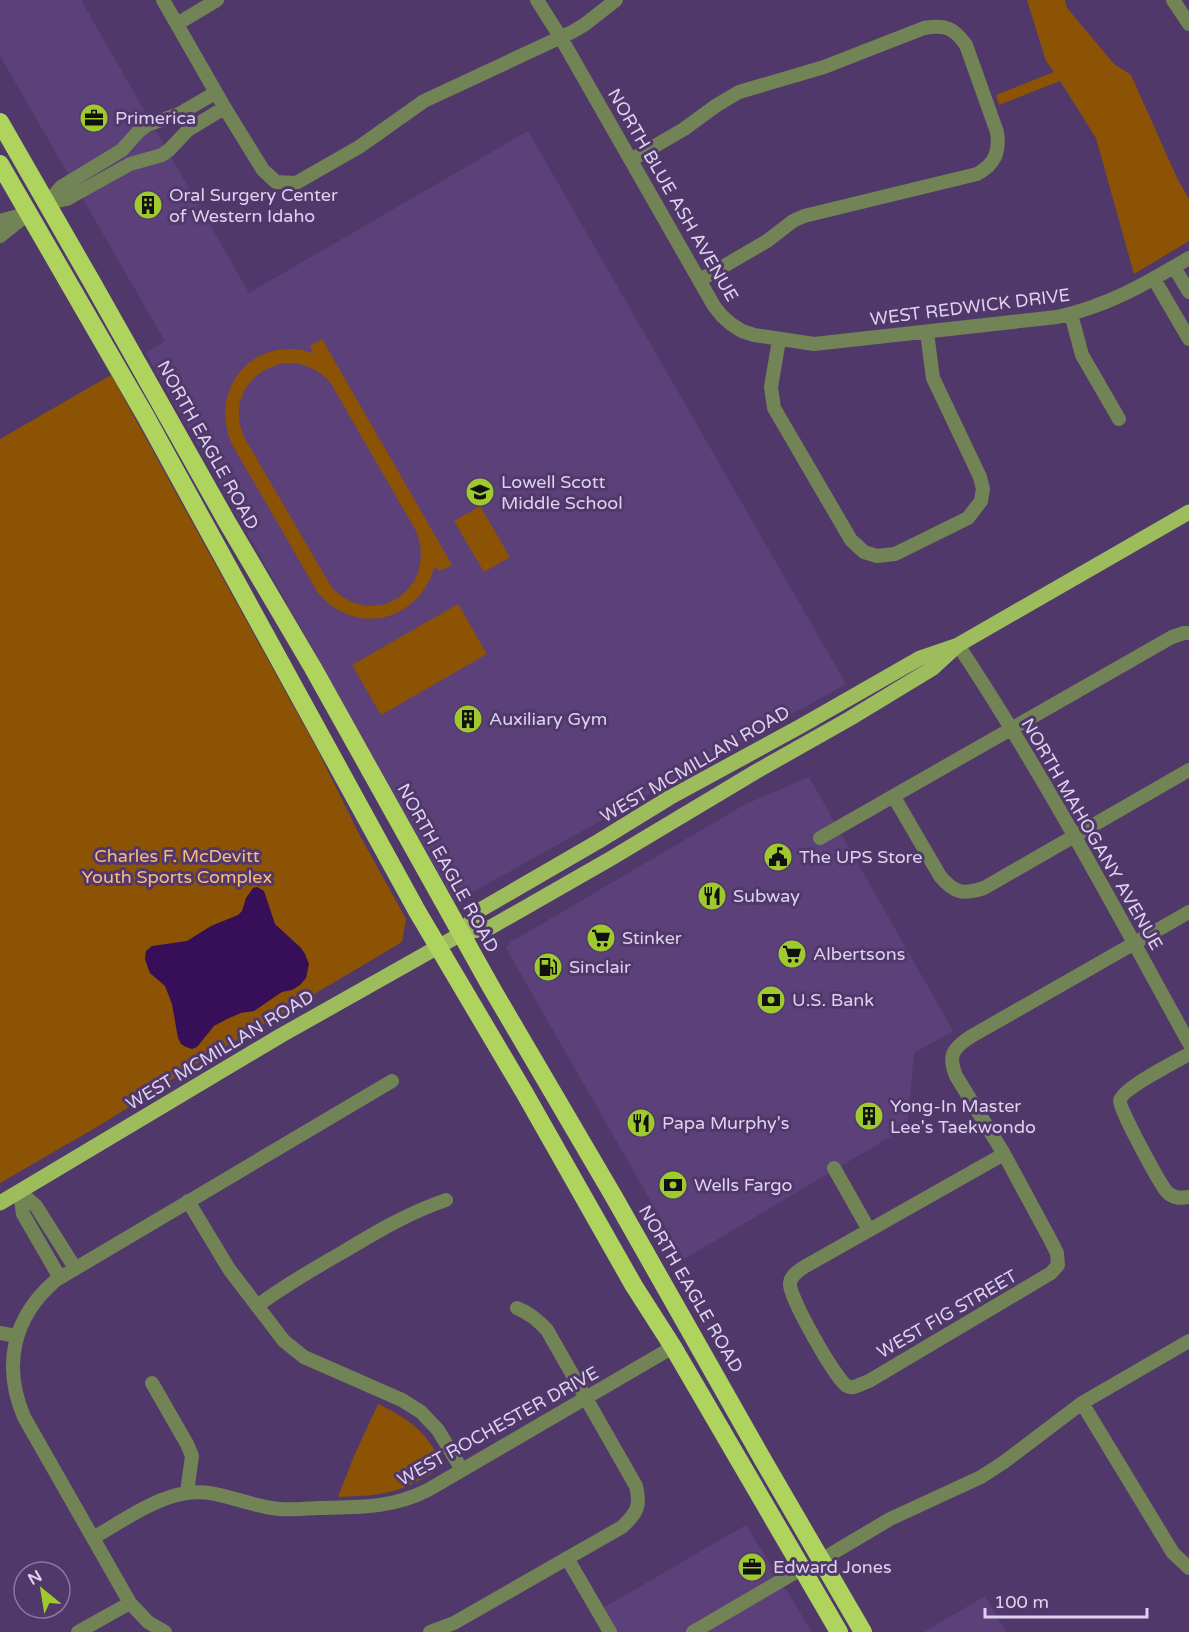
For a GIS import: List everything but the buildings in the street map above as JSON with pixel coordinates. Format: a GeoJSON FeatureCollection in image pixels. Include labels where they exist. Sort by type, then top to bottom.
{"type":"FeatureCollection","features":[{"type":"Feature","properties":{"kind":"highway","name":"NORTH EAGLE ROAD"},"geometry":{"type":"LineString","coordinates":[[0,122],[313,669],[461,934],[648,1255],[863,1632]]}},
{"type":"Feature","properties":{"kind":"highway"},"geometry":{"type":"LineString","coordinates":[[0,145],[34,199],[47,202]]}},
{"type":"Feature","properties":{"kind":"highway"},"geometry":{"type":"LineString","coordinates":[[0,164],[146,417],[405,891],[524,1092],[634,1286],[673,1347],[839,1632]]}},
{"type":"Feature","properties":{"kind":"highway"},"geometry":{"type":"LineString","coordinates":[[29,213],[37,214],[49,225],[104,321],[112,328],[118,327]]}},
{"type":"Feature","properties":{"kind":"highway"},"geometry":{"type":"LineString","coordinates":[[781,1533],[799,1541],[810,1555],[821,1560]]}},
{"type":"Feature","properties":{"kind":"highway"},"geometry":{"type":"LineString","coordinates":[[801,1569],[815,1574],[833,1592],[841,1594]]}},
{"type":"Feature","properties":{"kind":"main road","name":"WEST MCMILLAN ROAD"},"geometry":{"type":"LineString","coordinates":[[461,934],[480,910],[669,798],[920,658],[958,645],[1189,512]]}},
{"type":"Feature","properties":{"kind":"main road","name":"WEST MCMILLAN ROAD"},"geometry":{"type":"LineString","coordinates":[[0,1203],[280,1036],[461,934],[491,927],[610,859],[928,672],[958,645]]}},
{"type":"Feature","properties":{"kind":"main road"},"geometry":{"type":"LineString","coordinates":[[839,705],[851,707],[900,679],[928,672]]}},
{"type":"Feature","properties":{"kind":"street"},"geometry":{"type":"LineString","coordinates":[[163,0],[215,93],[263,170],[276,182],[296,183],[359,147],[424,101],[561,38],[584,25],[616,0]]}},
{"type":"Feature","properties":{"kind":"street"},"geometry":{"type":"LineString","coordinates":[[177,24],[218,0]]}},
{"type":"Feature","properties":{"kind":"street","name":"NORTH BLUE ASH AVENUE"},"geometry":{"type":"LineString","coordinates":[[537,0],[714,306],[722,316],[742,331],[779,340]]}},
{"type":"Feature","properties":{"kind":"street"},"geometry":{"type":"LineString","coordinates":[[1173,0],[1189,24]]}},
{"type":"Feature","properties":{"kind":"street"},"geometry":{"type":"LineString","coordinates":[[631,160],[684,129],[739,92],[824,67],[924,28],[936,25],[949,28],[959,35],[966,45],[997,132],[999,144],[995,157],[988,167],[977,174],[804,216],[793,221],[767,241],[700,280]]}},
{"type":"Feature","properties":{"kind":"street"},"geometry":{"type":"LineString","coordinates":[[47,202],[61,187],[122,150],[147,125],[179,114],[215,93]]}},
{"type":"Feature","properties":{"kind":"street"},"geometry":{"type":"LineString","coordinates":[[47,202],[67,199],[130,164],[162,155],[188,130],[224,108]]}},
{"type":"Feature","properties":{"kind":"street"},"geometry":{"type":"LineString","coordinates":[[0,221],[29,213]]}},
{"type":"Feature","properties":{"kind":"street"},"geometry":{"type":"LineString","coordinates":[[0,236],[29,213]]}},
{"type":"Feature","properties":{"kind":"street","name":"WEST REDWICK DRIVE"},"geometry":{"type":"LineString","coordinates":[[779,340],[814,344],[1043,320],[1107,303],[1189,258]]}},
{"type":"Feature","properties":{"kind":"street"},"geometry":{"type":"LineString","coordinates":[[1174,267],[1189,292]]}},
{"type":"Feature","properties":{"kind":"street"},"geometry":{"type":"LineString","coordinates":[[1154,279],[1189,339]]}},
{"type":"Feature","properties":{"kind":"street"},"geometry":{"type":"LineString","coordinates":[[1071,314],[1082,355],[1119,419]]}},
{"type":"Feature","properties":{"kind":"street"},"geometry":{"type":"LineString","coordinates":[[779,340],[771,387],[774,408],[851,540],[864,552],[877,556],[895,554],[968,518],[981,501],[983,489],[980,477],[933,378],[927,333]]}},
{"type":"Feature","properties":{"kind":"street"},"geometry":{"type":"LineString","coordinates":[[820,838],[1172,637],[1186,633]]}},
{"type":"Feature","properties":{"kind":"street","name":"NORTH MAHOGANY AVENUE"},"geometry":{"type":"LineString","coordinates":[[958,645],[1075,836],[1189,1043]]}},
{"type":"Feature","properties":{"kind":"street"},"geometry":{"type":"LineString","coordinates":[[894,797],[948,886],[959,892],[972,892],[984,888],[1189,770]]}},
{"type":"Feature","properties":{"kind":"street"},"geometry":{"type":"LineString","coordinates":[[834,1168],[869,1230],[1004,1154],[956,1076],[951,1057],[957,1048],[970,1037],[1189,912]]}},
{"type":"Feature","properties":{"kind":"street"},"geometry":{"type":"LineString","coordinates":[[1182,1197],[1168,1193],[1160,1181],[1120,1101],[1131,1087],[1189,1054]]}},
{"type":"Feature","properties":{"kind":"street"},"geometry":{"type":"LineString","coordinates":[[165,1632],[148,1622],[130,1603],[24,1417],[13,1381],[12,1368],[16,1336],[31,1307],[47,1288],[60,1278],[392,1081]]}},
{"type":"Feature","properties":{"kind":"street","name":"WEST FIG STREET"},"geometry":{"type":"LineString","coordinates":[[869,1230],[804,1267],[790,1280],[790,1290],[795,1304],[838,1378],[849,1388],[869,1381],[1051,1274],[1058,1265],[1057,1253],[1004,1154]]}},
{"type":"Feature","properties":{"kind":"street"},"geometry":{"type":"LineString","coordinates":[[20,1192],[36,1206],[75,1268]]}},
{"type":"Feature","properties":{"kind":"street"},"geometry":{"type":"LineString","coordinates":[[20,1192],[23,1214],[60,1278]]}},
{"type":"Feature","properties":{"kind":"street"},"geometry":{"type":"LineString","coordinates":[[257,1306],[281,1288],[399,1218],[446,1200]]}},
{"type":"Feature","properties":{"kind":"street"},"geometry":{"type":"LineString","coordinates":[[188,1201],[225,1264],[284,1341],[304,1357],[402,1400],[421,1412],[438,1430],[462,1470]]}},
{"type":"Feature","properties":{"kind":"street"},"geometry":{"type":"LineString","coordinates":[[430,1632],[454,1623],[622,1527],[638,1505],[636,1486],[547,1330],[539,1321],[517,1308]]}},
{"type":"Feature","properties":{"kind":"street"},"geometry":{"type":"LineString","coordinates":[[0,1333],[16,1336]]}},
{"type":"Feature","properties":{"kind":"street"},"geometry":{"type":"LineString","coordinates":[[821,1560],[890,1519],[981,1477],[1082,1403],[1189,1341]]}},
{"type":"Feature","properties":{"kind":"street","name":"WEST ROCHESTER DRIVE"},"geometry":{"type":"LineString","coordinates":[[93,1538],[151,1505],[187,1492],[220,1493],[278,1509],[365,1507],[390,1504],[410,1498],[428,1490],[673,1347]]}},
{"type":"Feature","properties":{"kind":"street"},"geometry":{"type":"LineString","coordinates":[[153,1383],[192,1456],[187,1492]]}},
{"type":"Feature","properties":{"kind":"street"},"geometry":{"type":"LineString","coordinates":[[1082,1403],[1173,1553],[1189,1568]]}},
{"type":"Feature","properties":{"kind":"street"},"geometry":{"type":"LineString","coordinates":[[567,1558],[610,1632]]}},
{"type":"Feature","properties":{"kind":"street"},"geometry":{"type":"LineString","coordinates":[[693,1632],[801,1569]]}},
{"type":"Feature","properties":{"kind":"street"},"geometry":{"type":"LineString","coordinates":[[78,1632],[130,1603]]}},
{"type":"Feature","properties":{"kind":"shaded area","name":"Lowell Scott Middle School"},"geometry":{"type":"Polygon","coordinates":[[[0,0],[81,0],[249,293],[528,131],[846,684],[455,902],[146,353],[165,341],[0,56],[0,0]]]}},
{"type":"Feature","properties":{"kind":"shaded area"},"geometry":{"type":"Polygon","coordinates":[[[809,777],[953,1031],[914,1053],[907,1127],[684,1259],[506,948],[511,942],[744,805],[809,777]]]}},
{"type":"Feature","properties":{"kind":"shaded area"},"geometry":{"type":"Polygon","coordinates":[[[257,887],[264,891],[275,924],[305,954],[309,964],[306,978],[300,985],[282,992],[254,1011],[241,1013],[214,1026],[197,1047],[192,1049],[186,1047],[178,1038],[172,1004],[165,986],[150,973],[145,959],[146,951],[152,946],[187,941],[211,926],[238,915],[242,911],[246,898],[253,888],[257,887]]]}},
{"type":"Feature","properties":{"kind":"shaded area"},"geometry":{"type":"Polygon","coordinates":[[[746,1525],[812,1632],[616,1632],[603,1608],[746,1525]]]}},
{"type":"Feature","properties":{"kind":"shaded area"},"geometry":{"type":"Polygon","coordinates":[[[985,1596],[1006,1632],[924,1632],[985,1596]]]}},
{"type":"Feature","properties":{"kind":"green space"},"geometry":{"type":"Polygon","coordinates":[[[1027,0],[1065,0],[1067,8],[1114,64],[1131,75],[1177,178],[1189,199],[1189,241],[1134,274],[1096,138],[1060,81],[999,105],[996,95],[1054,72],[1046,61],[1027,0]]]}},
{"type":"Feature","properties":{"kind":"green space"},"geometry":{"type":"Polygon","coordinates":[[[322,339],[452,565],[439,571],[435,566],[427,585],[415,600],[401,611],[385,617],[368,619],[350,616],[334,607],[318,593],[233,446],[226,425],[226,405],[231,387],[241,371],[255,359],[272,351],[292,349],[313,353],[310,346],[322,339]],[[285,363],[261,373],[245,389],[239,412],[244,437],[332,588],[349,601],[366,606],[384,604],[399,597],[411,586],[419,570],[421,552],[416,531],[330,382],[310,367],[285,363]]]}},
{"type":"Feature","properties":{"kind":"green space","name":"Charles F. McDevitt Youth Sports Complex"},"geometry":{"type":"Polygon","coordinates":[[[111,375],[318,751],[358,832],[406,919],[402,942],[183,1072],[102,1124],[0,1183],[0,439],[111,375]]]}},
{"type":"Feature","properties":{"kind":"green space"},"geometry":{"type":"Polygon","coordinates":[[[480,506],[510,557],[484,572],[454,521],[480,506]]]}},
{"type":"Feature","properties":{"kind":"green space"},"geometry":{"type":"Polygon","coordinates":[[[458,604],[487,654],[381,715],[352,665],[458,604]]]}},
{"type":"Feature","properties":{"kind":"green space"},"geometry":{"type":"Polygon","coordinates":[[[378,1404],[415,1426],[429,1441],[440,1461],[430,1475],[400,1489],[370,1495],[338,1497],[354,1456],[378,1404]]]}},
{"type":"Feature","properties":{"kind":"place","name":"Primerica"},"geometry":{"type":"Point","coordinates":[94,118]}},
{"type":"Feature","properties":{"kind":"place","name":"Oral Surgery Center of Western Idaho"},"geometry":{"type":"Point","coordinates":[148,205]}},
{"type":"Feature","properties":{"kind":"place","name":"Lowell Scott Middle School"},"geometry":{"type":"Point","coordinates":[480,492]}},
{"type":"Feature","properties":{"kind":"place","name":"Auxiliary Gym"},"geometry":{"type":"Point","coordinates":[468,719]}},
{"type":"Feature","properties":{"kind":"place","name":"The UPS Store"},"geometry":{"type":"Point","coordinates":[778,857]}},
{"type":"Feature","properties":{"kind":"place","name":"Subway"},"geometry":{"type":"Point","coordinates":[712,896]}},
{"type":"Feature","properties":{"kind":"place","name":"Stinker"},"geometry":{"type":"Point","coordinates":[601,938]}},
{"type":"Feature","properties":{"kind":"place","name":"Albertsons"},"geometry":{"type":"Point","coordinates":[792,954]}},
{"type":"Feature","properties":{"kind":"place","name":"Sinclair"},"geometry":{"type":"Point","coordinates":[548,967]}},
{"type":"Feature","properties":{"kind":"place","name":"U.S. Bank"},"geometry":{"type":"Point","coordinates":[771,1000]}},
{"type":"Feature","properties":{"kind":"place","name":"Yong-In Master Lee's Taekwondo"},"geometry":{"type":"Point","coordinates":[869,1116]}},
{"type":"Feature","properties":{"kind":"place","name":"Papa Murphy's"},"geometry":{"type":"Point","coordinates":[641,1123]}},
{"type":"Feature","properties":{"kind":"place","name":"Wells Fargo"},"geometry":{"type":"Point","coordinates":[673,1185]}},
{"type":"Feature","properties":{"kind":"place","name":"Edward Jones"},"geometry":{"type":"Point","coordinates":[752,1567]}}]}
